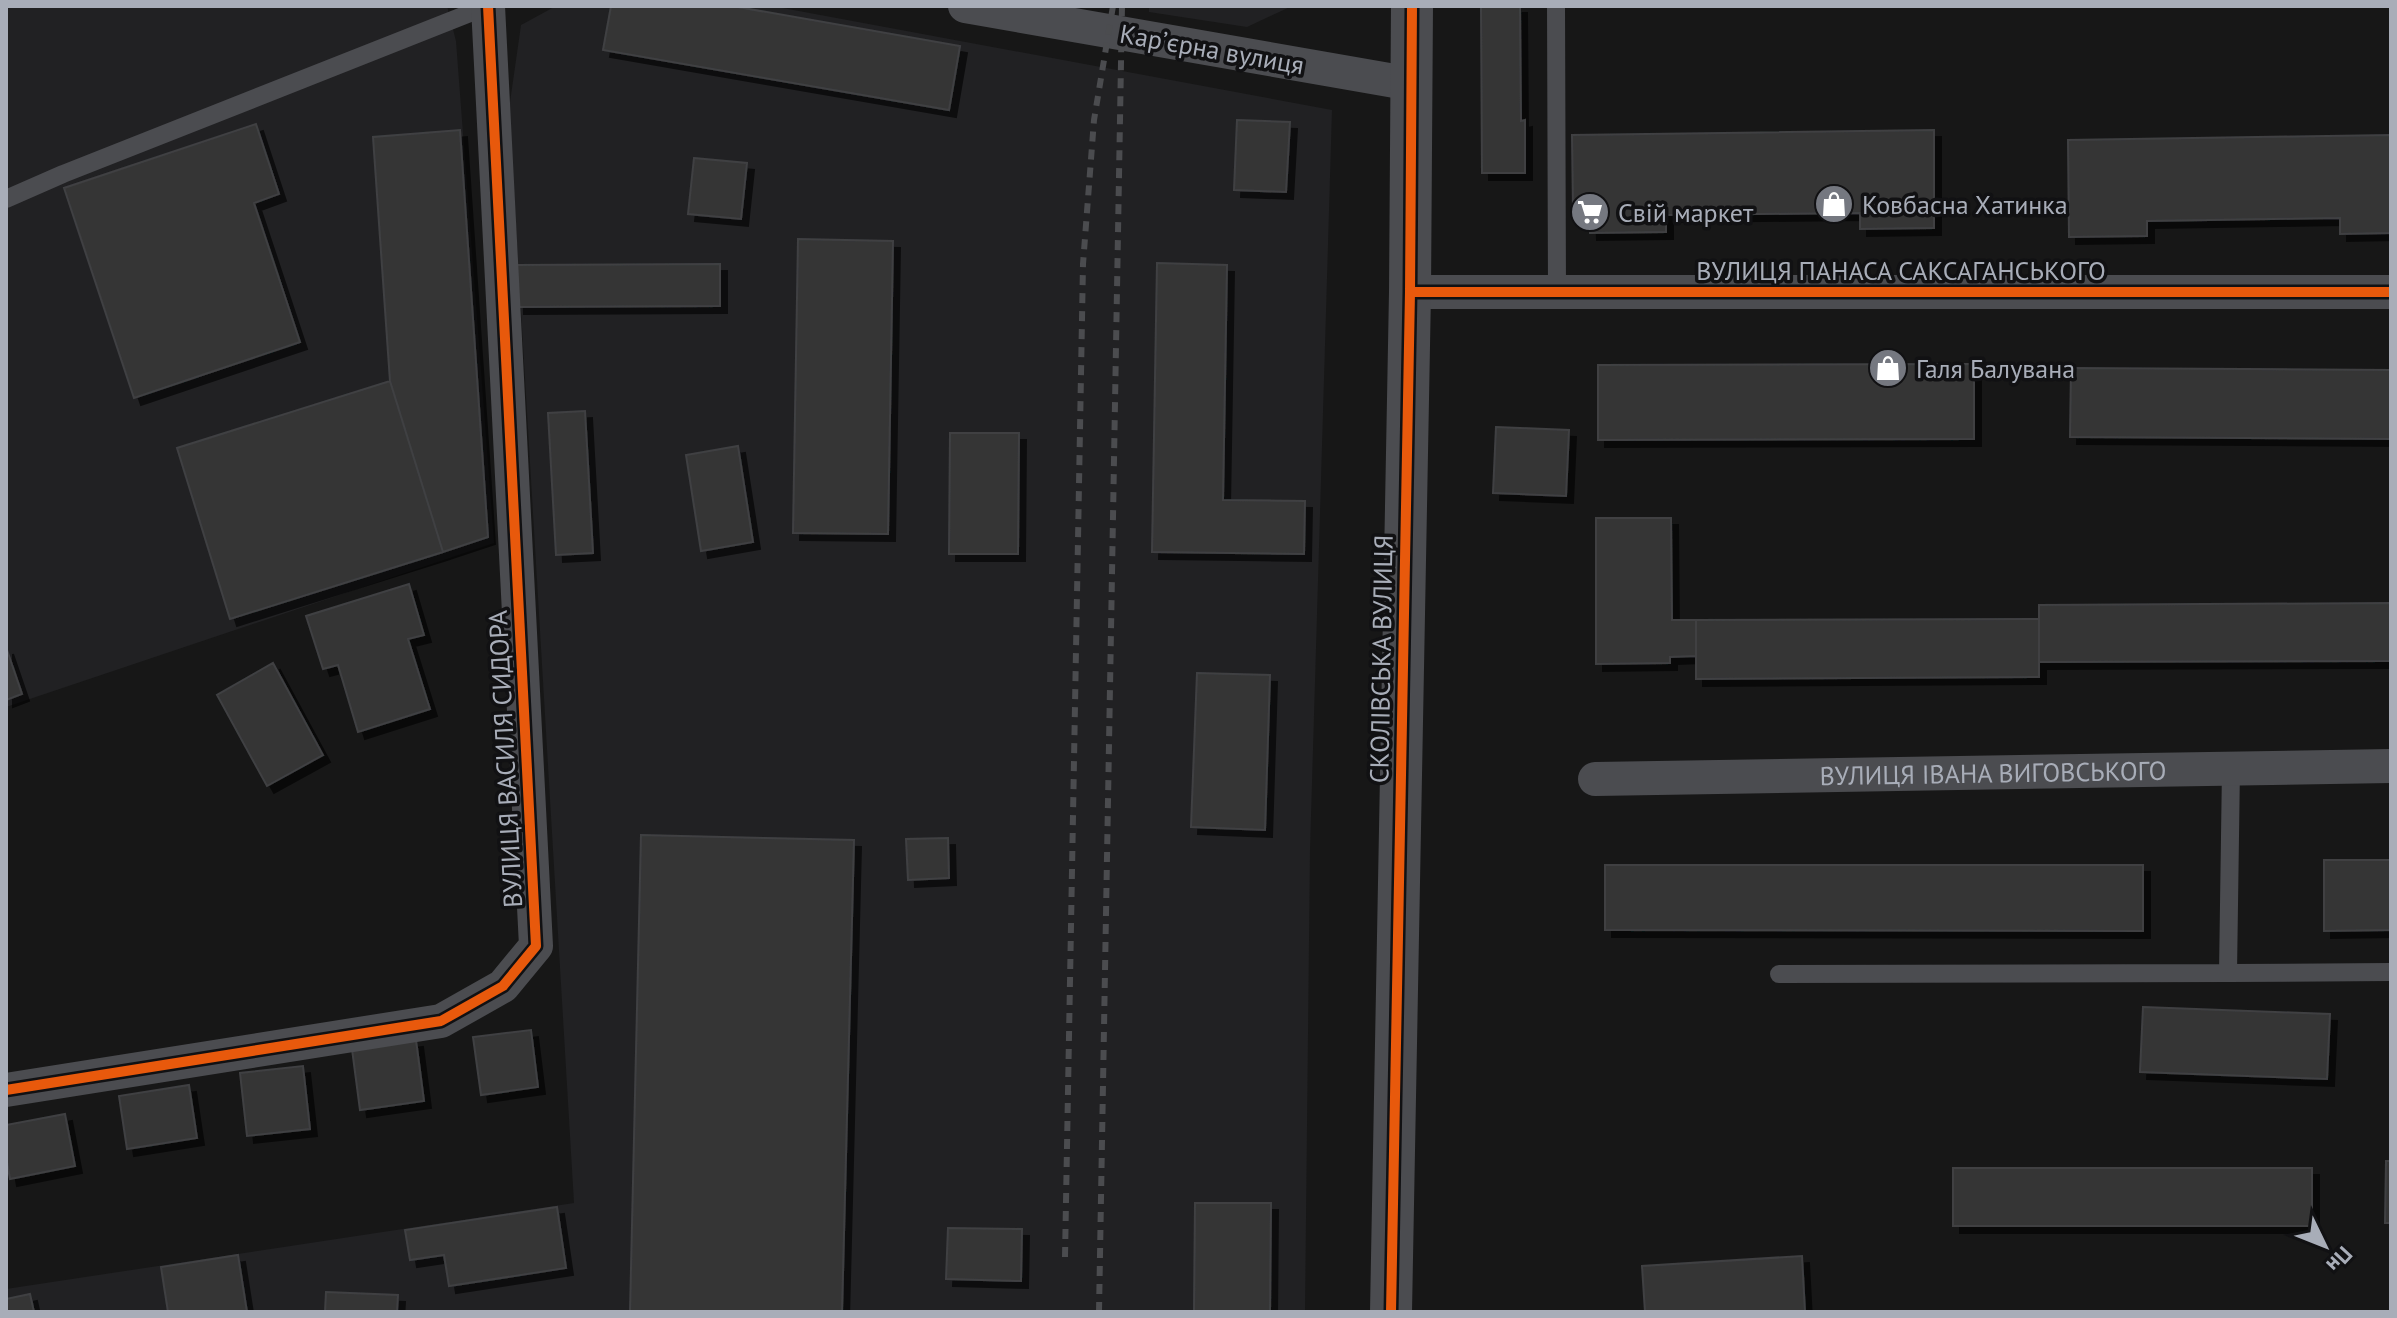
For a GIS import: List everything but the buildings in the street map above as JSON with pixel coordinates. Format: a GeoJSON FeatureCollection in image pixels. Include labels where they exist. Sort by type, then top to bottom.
{"type":"FeatureCollection","features":[{"type":"Feature","properties":{"kind":"street","name":"ВУЛИЦЯ ВАСИЛЯ СИДОРА"},"geometry":{"type":"LineString","coordinates":[[6,1090],[441,1021],[503,986],[536,946],[488,6]]}},
{"type":"Feature","properties":{"kind":"street","name":"Карʼєрна вулиця"},"geometry":{"type":"LineString","coordinates":[[965,6],[1412,84]]}},
{"type":"Feature","properties":{"kind":"street","name":"СКОЛІВСЬКА ВУЛИЦЯ"},"geometry":{"type":"LineString","coordinates":[[1391,1312],[1410,292],[1412,6]]}},
{"type":"Feature","properties":{"kind":"street","name":"ВУЛИЦЯ ПАНАСА САКСАГАНСЬКОГО"},"geometry":{"type":"LineString","coordinates":[[1410,292],[2391,292]]}},
{"type":"Feature","properties":{"kind":"street","name":"ВУЛИЦЯ ІВАНА ВИГОВСЬКОГО"},"geometry":{"type":"LineString","coordinates":[[1595,779],[2391,766]]}},
{"type":"Feature","properties":{"kind":"lane"},"geometry":{"type":"LineString","coordinates":[[6,199],[488,6]]}},
{"type":"Feature","properties":{"kind":"lane"},"geometry":{"type":"LineString","coordinates":[[1556,6],[1557,291]]}},
{"type":"Feature","properties":{"kind":"lane"},"geometry":{"type":"LineString","coordinates":[[2228,973],[2231,768]]}},
{"type":"Feature","properties":{"kind":"lane"},"geometry":{"type":"LineString","coordinates":[[1779,974],[2391,972]]}},
{"type":"Feature","properties":{"kind":"shaded area"},"geometry":{"type":"Polygon","coordinates":[[[6,6],[447,6],[456,41],[494,543],[6,707],[6,6]]]}},
{"type":"Feature","properties":{"kind":"shaded area"},"geometry":{"type":"Polygon","coordinates":[[[556,6],[772,6],[1332,110],[1310,850],[1305,1312],[6,1312],[6,1289],[574,1203],[509,109],[521,25],[556,6]]]}},
{"type":"Feature","properties":{"kind":"shaded area"},"geometry":{"type":"Polygon","coordinates":[[[1149,6],[1292,6],[1247,27],[1149,12],[1149,6]]]}},
{"type":"Feature","properties":{"kind":"railway"},"geometry":{"type":"LineString","coordinates":[[1065,1257],[1083,264],[1094,120],[1113,6]]}},
{"type":"Feature","properties":{"kind":"railway"},"geometry":{"type":"LineString","coordinates":[[1099,1312],[1122,6]]}},
{"type":"Feature","properties":{"kind":"cycle path"},"geometry":{"type":"LineString","coordinates":[[6,1090],[441,1021],[503,986],[536,946],[488,6]]}},
{"type":"Feature","properties":{"kind":"cycle path"},"geometry":{"type":"LineString","coordinates":[[1391,1312],[1410,292],[1412,6]]}},
{"type":"Feature","properties":{"kind":"cycle path"},"geometry":{"type":"LineString","coordinates":[[1410,292],[2391,292]]}},
{"type":"Feature","properties":{"kind":"place","name":"Ковбасна Хатинка"},"geometry":{"type":"Point","coordinates":[1834,204]}},
{"type":"Feature","properties":{"kind":"place","name":"Свій маркет"},"geometry":{"type":"Point","coordinates":[1590,212]}},
{"type":"Feature","properties":{"kind":"place","name":"Галя Балувана"},"geometry":{"type":"Point","coordinates":[1888,368]}}]}
